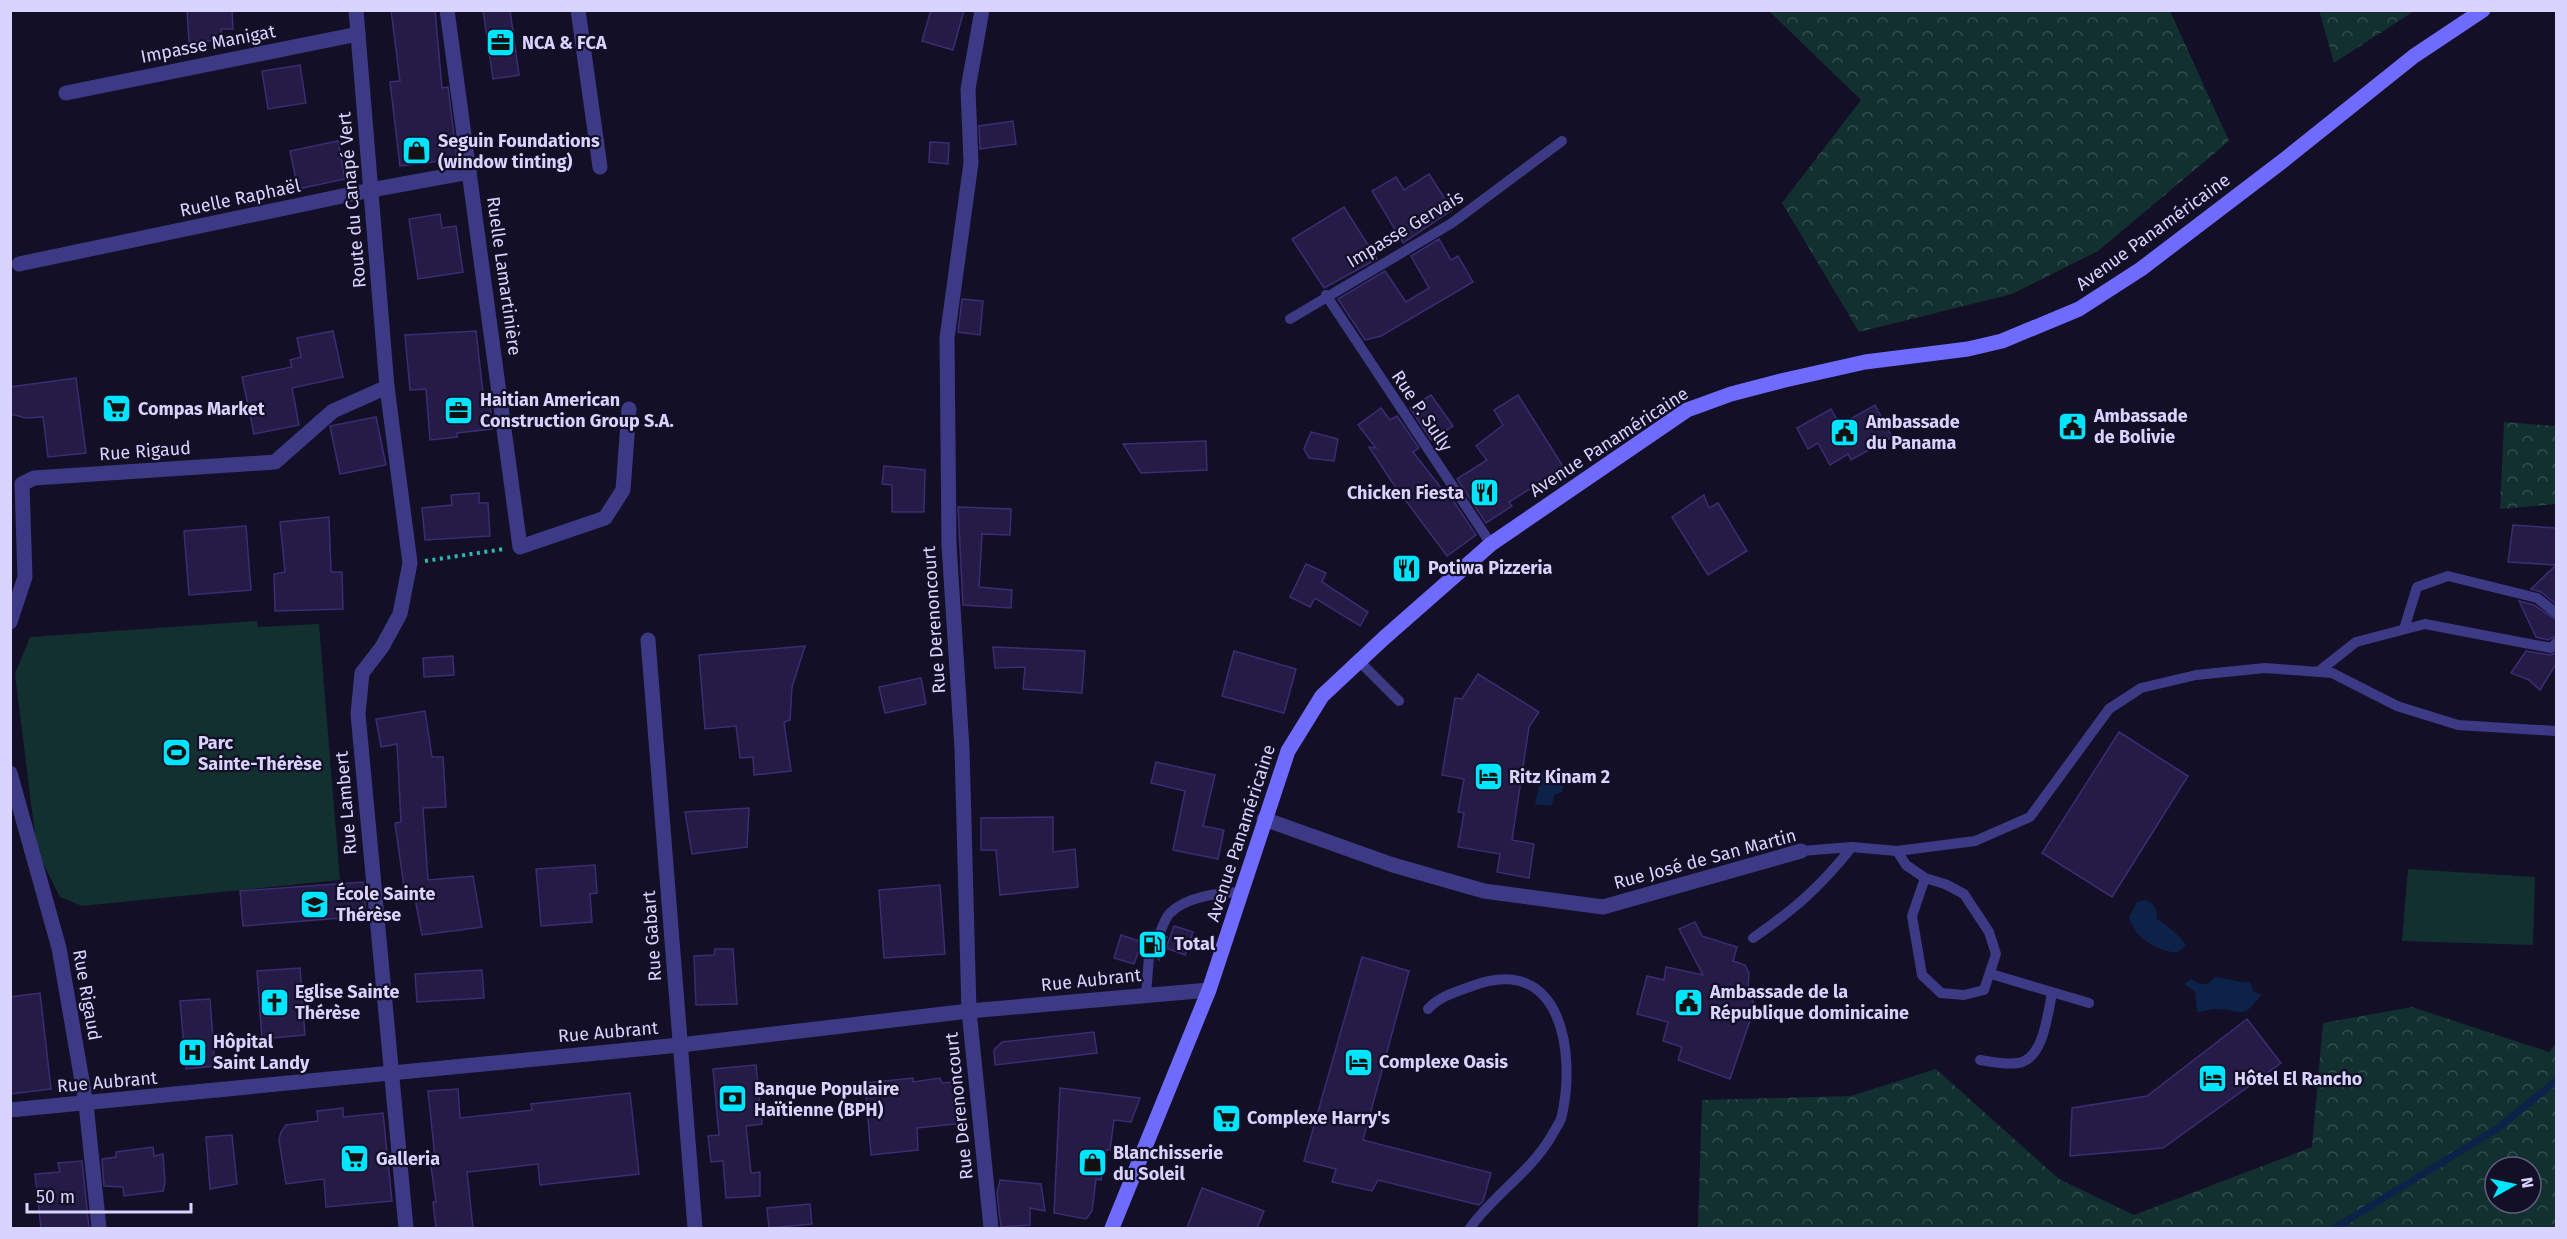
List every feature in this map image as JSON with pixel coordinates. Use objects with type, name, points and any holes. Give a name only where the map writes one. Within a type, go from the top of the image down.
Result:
[{"type":"main road","name":"Avenue Panaméricaine","points":[[1112,1228],[1209,990],[1288,751],[1322,696],[1359,661],[1491,544],[1687,411],[1702,404],[1785,380],[1865,362],[1968,349],[2002,341],[2079,309],[2141,269],[2284,160],[2414,56],[2483,10]]},
{"type":"street","name":"Route du Canapé Vert","points":[[356,10],[387,387]]},
{"type":"street","name":"Ruelle Lamartinière","points":[[447,10],[520,547]]},
{"type":"street","points":[[578,10],[600,167]]},
{"type":"street","name":"Rue Derenoncourt","points":[[982,10],[968,88],[971,163],[947,338],[949,544],[962,748],[969,1011],[991,1228]]},
{"type":"street","name":"Impasse Manigat","points":[[66,93],[358,34]]},
{"type":"street","name":"Ruelle Raphaël","points":[[19,264],[371,190],[470,172]]},
{"type":"street","name":"Rue Lambert","points":[[387,387],[410,563],[400,614],[382,647],[362,673],[358,714],[406,1228]]},
{"type":"street","name":"Rue Rigaud","points":[[10,622],[25,577],[22,484],[34,478],[275,462],[333,411],[387,387]]},
{"type":"street","points":[[520,547],[605,518],[623,490],[629,409]]},
{"type":"street","name":"Rue Gabart","points":[[648,640],[695,1228]]},
{"type":"street","name":"Rue Rigaud","points":[[10,773],[59,948],[86,1104],[99,1228]]},
{"type":"street","name":"Rue José de San Martin","points":[[1264,819],[1393,865],[1484,891],[1603,907],[1801,851]]},
{"type":"street","name":"Rue Aubrant","points":[[10,1110],[680,1045],[969,1011],[1209,990]]},
{"type":"lane","name":"Impasse Gervais","points":[[1290,319],[1326,295],[1452,223],[1562,141]]},
{"type":"lane","name":"Rue P. Sully","points":[[1326,295],[1491,544]]},
{"type":"lane","points":[[2404,629],[2417,587],[2448,576],[2537,598],[2556,613]]},
{"type":"lane","points":[[2318,672],[2356,642],[2424,624],[2551,648],[2556,643]]},
{"type":"lane","points":[[1359,661],[1399,701]]},
{"type":"lane","name":"Rue José de San Martin","points":[[1801,851],[1852,847],[1898,851],[1975,841],[2030,817],[2109,709],[2141,688],[2196,675],[2265,668],[2332,673],[2397,706],[2458,725],[2556,731]]},
{"type":"lane","points":[[1753,938],[1789,914],[1821,886],[1852,847]]},
{"type":"lane","points":[[1898,851],[1906,865],[1925,878],[1945,884],[1964,894],[1989,932],[1996,954],[1984,990],[1964,995],[1941,993],[1922,975],[1912,916],[1925,878]]},
{"type":"lane","points":[[1159,935],[1170,913],[1186,903],[1207,895],[1240,892]]},
{"type":"lane","points":[[1146,994],[1149,957]]},
{"type":"lane","points":[[1991,974],[2052,994],[2089,1003]]},
{"type":"lane","points":[[1428,1009],[1446,995],[1493,978],[1526,983],[1544,995],[1558,1014],[1567,1053],[1562,1117],[1541,1154],[1470,1228]]},
{"type":"lane","points":[[1980,1060],[2019,1063],[2032,1057],[2041,1038],[2052,994]]},
{"type":"path","points":[[410,563],[520,547]]},
{"type":"green space","points":[[2319,10],[2414,10],[2414,11],[2334,63]]},
{"type":"green space","points":[[1769,11],[2170,11],[2229,141],[2098,251],[2012,294],[1859,332],[1782,203],[1861,100]]},
{"type":"green space","points":[[2504,422],[2556,426],[2556,504],[2500,509]]},
{"type":"green space","name":"Parc Sainte-Thérèse","points":[[257,621],[258,627],[319,624],[340,880],[82,906],[60,897],[37,851],[15,674],[30,637]]},
{"type":"green space","points":[[2408,869],[2535,877],[2533,945],[2402,941]]},
{"type":"green space","points":[[2412,1007],[2549,1052],[2556,1043],[2556,1228],[1698,1228],[1702,1100],[1851,1096],[1936,1069],[2059,1179],[2134,1215],[2312,1147],[2323,1023]]},
{"type":"water","points":[[1543,769],[1548,770],[1563,786],[1562,792],[1554,795],[1552,806],[1535,804]]},
{"type":"water","points":[[2145,900],[2155,907],[2157,919],[2173,930],[2186,945],[2177,953],[2147,942],[2132,925],[2129,917],[2137,902]]},
{"type":"water","points":[[2215,977],[2250,982],[2253,991],[2261,995],[2245,1011],[2216,1009],[2197,1012],[2195,992],[2185,984],[2191,979],[2200,984],[2208,984]]},
{"type":"building","points":[[187,10],[232,10],[233,29],[221,29],[222,40],[189,42]]},
{"type":"building","points":[[391,10],[435,10],[442,88],[448,87],[457,159],[400,166],[390,82],[400,81]]},
{"type":"building","name":"NCA & FCA","points":[[483,10],[510,10],[519,75],[493,79]]},
{"type":"building","points":[[931,10],[964,10],[953,50],[922,41]]},
{"type":"building","points":[[300,65],[306,103],[268,109],[262,71]]},
{"type":"building","points":[[1013,121],[1016,144],[980,149],[979,126]]},
{"type":"building","points":[[338,141],[345,179],[298,189],[290,151]]},
{"type":"building","points":[[930,142],[949,143],[948,164],[929,162]]},
{"type":"building","points":[[1429,174],[1452,210],[1403,243],[1372,191],[1396,177],[1404,190]]},
{"type":"building","points":[[1344,207],[1377,259],[1324,288],[1292,239]]},
{"type":"building","points":[[440,214],[442,228],[456,226],[463,272],[418,279],[409,219]]},
{"type":"building","points":[[1439,239],[1451,260],[1458,256],[1473,282],[1381,336],[1365,340],[1338,299],[1385,271],[1406,302],[1429,288],[1411,256]]},
{"type":"building","points":[[962,299],[983,301],[980,335],[958,332]]},
{"type":"building","points":[[333,331],[343,377],[292,388],[299,425],[254,434],[242,377],[292,367],[290,360],[301,357],[297,338]]},
{"type":"building","points":[[476,331],[484,401],[490,401],[492,429],[457,433],[457,437],[430,440],[426,389],[410,390],[405,335]]},
{"type":"building","points":[[76,378],[86,453],[48,457],[43,417],[26,418],[10,414],[10,387]]},
{"type":"building","points":[[1431,395],[1453,426],[1431,440],[1410,408]]},
{"type":"building","points":[[1518,395],[1564,468],[1509,502],[1512,506],[1486,523],[1457,479],[1487,460],[1476,446],[1503,425],[1494,410]]},
{"type":"building","name":"Ambassade du Panama","points":[[1875,405],[1892,437],[1851,460],[1848,454],[1830,465],[1818,443],[1808,449],[1797,428],[1831,409],[1840,425]]},
{"type":"building","points":[[1381,408],[1390,420],[1397,416],[1419,448],[1413,452],[1442,489],[1445,488],[1476,535],[1447,556],[1392,482],[1369,447],[1376,448],[1358,425]]},
{"type":"building","points":[[376,417],[386,465],[340,474],[330,426]]},
{"type":"building","points":[[1311,432],[1338,439],[1334,461],[1309,458],[1304,449]]},
{"type":"building","points":[[1206,441],[1207,470],[1141,473],[1123,444]]},
{"type":"building","points":[[884,466],[925,470],[924,512],[892,512],[892,485],[882,484]]},
{"type":"building","points":[[479,493],[479,503],[488,503],[490,536],[425,540],[422,508],[452,505],[451,495]]},
{"type":"building","points":[[1704,495],[1709,508],[1718,503],[1747,551],[1708,575],[1672,517]]},
{"type":"building","points":[[958,507],[1011,509],[1010,535],[982,534],[979,587],[1012,590],[1011,608],[963,605]]},
{"type":"building","points":[[329,517],[331,572],[342,572],[343,609],[275,611],[274,574],[285,572],[280,522]]},
{"type":"building","points":[[2513,525],[2556,528],[2556,565],[2508,562]]},
{"type":"building","points":[[246,526],[251,590],[189,595],[184,531]]},
{"type":"building","points":[[1306,564],[1326,573],[1322,582],[1368,612],[1360,626],[1315,598],[1310,607],[1290,597]]},
{"type":"building","points":[[2556,565],[2556,604],[2541,592],[2531,589]]},
{"type":"building","points":[[2519,601],[2534,605],[2556,620],[2556,636],[2548,640],[2536,637]]},
{"type":"building","points":[[805,646],[792,687],[790,720],[784,722],[791,771],[754,775],[753,757],[740,758],[736,726],[705,729],[699,655]]},
{"type":"building","points":[[993,647],[1085,651],[1082,693],[1023,689],[1025,667],[995,668]]},
{"type":"building","points":[[1234,651],[1296,669],[1284,713],[1222,696]]},
{"type":"building","points":[[2526,651],[2550,655],[2556,653],[2556,664],[2540,690],[2529,680],[2511,673]]},
{"type":"building","points":[[453,656],[454,675],[424,677],[423,658]]},
{"type":"building","name":"Ritz Kinam 2","points":[[1478,674],[1539,712],[1529,727],[1512,840],[1534,844],[1529,878],[1497,872],[1500,854],[1458,847],[1464,813],[1458,812],[1464,779],[1442,775],[1455,698],[1462,699]]},
{"type":"building","points":[[921,678],[926,704],[885,713],[879,687]]},
{"type":"building","points":[[425,711],[432,757],[443,757],[446,807],[423,808],[428,880],[473,876],[482,927],[422,935],[414,893],[405,894],[395,823],[401,822],[397,744],[381,747],[376,719]]},
{"type":"building","points":[[2119,732],[2188,776],[2112,897],[2042,853]]},
{"type":"building","points":[[1156,762],[1215,775],[1203,826],[1224,830],[1218,859],[1173,850],[1185,791],[1151,783]]},
{"type":"building","points":[[749,808],[747,847],[692,854],[685,812]]},
{"type":"building","points":[[1053,817],[1053,852],[1075,849],[1078,887],[1000,895],[996,850],[981,850],[981,818]]},
{"type":"building","points":[[595,865],[597,893],[590,894],[592,922],[541,926],[536,869]]},
{"type":"building","points":[[363,882],[366,916],[243,926],[240,891]]},
{"type":"building","points":[[940,885],[945,954],[884,958],[879,890]]},
{"type":"building","points":[[1695,922],[1702,936],[1737,947],[1733,961],[1745,965],[1749,973],[1748,990],[1755,1006],[1730,1079],[1678,1060],[1682,1047],[1663,1041],[1668,1022],[1637,1014],[1647,976],[1664,980],[1666,967],[1703,975],[1679,929]]},
{"type":"building","points":[[1174,926],[1193,932],[1185,955],[1166,948]]},
{"type":"building","points":[[1147,931],[1152,932],[1153,939],[1157,942],[1167,937],[1159,960],[1150,950],[1139,954]]},
{"type":"building","points":[[1121,935],[1142,942],[1134,964],[1114,958]]},
{"type":"building","points":[[715,949],[733,949],[737,1004],[696,1005],[694,956],[714,955]]},
{"type":"building","name":"Complexe Oasis","points":[[1362,957],[1409,971],[1363,1140],[1491,1173],[1483,1201],[1479,1205],[1378,1180],[1372,1191],[1332,1182],[1336,1169],[1304,1161]]},
{"type":"building","points":[[300,968],[305,1035],[262,1039],[257,971]]},
{"type":"building","points":[[482,970],[484,998],[417,1002],[415,974]]},
{"type":"building","points":[[40,993],[51,1089],[10,1094],[10,997]]},
{"type":"building","points":[[210,999],[215,1066],[186,1069],[180,1001]]},
{"type":"building","name":"Hôtel El Rancho","points":[[2247,1019],[2281,1063],[2163,1148],[2070,1156],[2072,1108],[2147,1096]]},
{"type":"building","points":[[1094,1032],[1097,1053],[995,1065],[994,1050],[1002,1042]]},
{"type":"building","points":[[756,1065],[762,1124],[746,1126],[751,1173],[760,1172],[760,1196],[726,1198],[723,1161],[711,1162],[708,1136],[719,1135],[713,1069]]},
{"type":"building","points":[[913,1078],[913,1082],[940,1078],[942,1083],[954,1082],[955,1095],[960,1094],[960,1119],[955,1124],[917,1128],[918,1150],[871,1155],[865,1083]]},
{"type":"building","points":[[1060,1088],[1140,1098],[1131,1122],[1114,1120],[1110,1150],[1106,1150],[1101,1180],[1096,1179],[1092,1211],[1086,1219],[1054,1213]]},
{"type":"building","points":[[458,1089],[460,1118],[532,1110],[531,1104],[630,1093],[639,1174],[540,1185],[538,1164],[467,1172],[473,1228],[436,1228],[433,1202],[436,1202],[430,1159],[435,1158],[428,1091]]},
{"type":"building","name":"Galleria","points":[[343,1108],[343,1117],[383,1113],[392,1201],[326,1207],[324,1179],[286,1184],[279,1140],[286,1125],[318,1121],[317,1111]]},
{"type":"building","points":[[232,1135],[237,1184],[210,1189],[206,1137]]},
{"type":"building","points":[[153,1147],[154,1156],[163,1154],[165,1183],[163,1191],[124,1196],[123,1187],[104,1186],[102,1159],[116,1157],[116,1152]]},
{"type":"building","points":[[82,1161],[89,1228],[41,1228],[35,1174],[60,1172],[58,1163]]},
{"type":"building","points":[[1000,1180],[1041,1184],[1045,1211],[1030,1208],[1030,1225],[1001,1227],[997,1193]]},
{"type":"building","points":[[1202,1188],[1264,1211],[1257,1228],[1187,1228]]},
{"type":"building","points":[[810,1204],[812,1224],[769,1228],[767,1208]]},
{"type":"waterway","points":[[2335,1228],[2498,1128],[2556,1081]]},
{"type":"place","name":"NCA & FCA","points":[[501,43]]},
{"type":"place","name":"Seguin Foundations (window tinting)","points":[[417,151]]},
{"type":"place","name":"Compas Market","points":[[117,409]]},
{"type":"place","name":"Haitian American Construction Group S.A.","points":[[459,410]]},
{"type":"place","name":"Ambassade de Bolivie","points":[[2073,426]]},
{"type":"place","name":"Ambassade du Panama","points":[[1845,432]]},
{"type":"place","name":"Chicken Fiesta","points":[[1485,493]]},
{"type":"place","name":"Potiwa Pizzeria","points":[[1407,568]]},
{"type":"place","name":"Parc Sainte-Thérèse","points":[[177,753]]},
{"type":"place","name":"Ritz Kinam 2","points":[[1488,777]]},
{"type":"place","name":"École Sainte Thérèse","points":[[315,904]]},
{"type":"place","name":"Total","points":[[1153,944]]},
{"type":"place","name":"Eglise Sainte Thérèse","points":[[274,1002]]},
{"type":"place","name":"Ambassade de la République dominicaine","points":[[1689,1002]]},
{"type":"place","name":"Hôpital Saint Landy","points":[[192,1052]]},
{"type":"place","name":"Complexe Oasis","points":[[1358,1062]]},
{"type":"place","name":"Hôtel El Rancho","points":[[2213,1079]]},
{"type":"place","name":"Banque Populaire Haïtienne (BPH)","points":[[733,1099]]},
{"type":"place","name":"Complexe Harry's","points":[[1226,1118]]},
{"type":"place","name":"Galleria","points":[[355,1159]]},
{"type":"place","name":"Blanchisserie du Soleil","points":[[1092,1163]]}]
